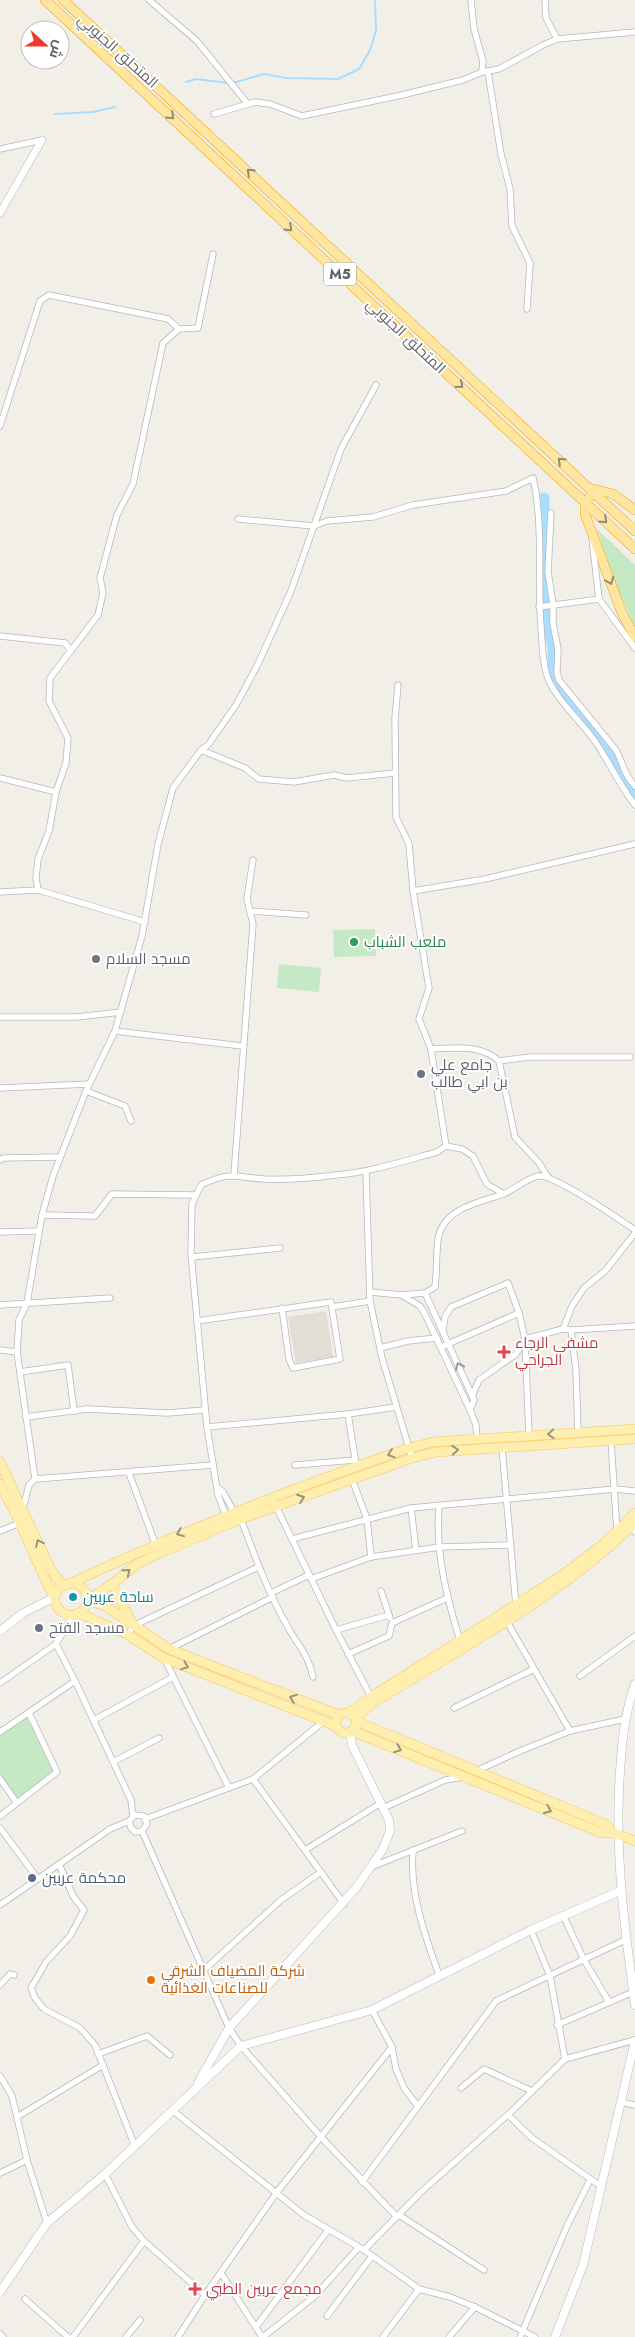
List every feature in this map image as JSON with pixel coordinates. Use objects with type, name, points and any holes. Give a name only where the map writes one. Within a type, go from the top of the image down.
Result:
[{"type":"highway","name":"المتحلق الجنوبي","points":[[45,0],[635,549]]},
{"type":"highway","name":"المتحلق الجنوبي","points":[[63,0],[635,531]]},
{"type":"highway","points":[[635,510],[614,494],[592,490],[585,502],[584,514],[622,613],[635,637]]},
{"type":"main road","points":[[86,1600],[112,1584],[136,1564],[229,1525],[238,1517],[272,1498],[356,1463],[433,1442],[635,1428]]},
{"type":"main road","points":[[0,1630],[23,1613],[55,1597],[66,1585],[156,1543],[225,1515],[238,1517],[276,1507],[412,1458],[435,1452],[635,1439]]},
{"type":"main road","points":[[0,1462],[51,1570],[66,1585],[80,1587],[85,1592],[86,1605],[76,1614]]},
{"type":"main road","points":[[0,1484],[20,1523],[44,1579],[55,1597],[57,1608],[61,1612],[76,1614],[128,1635],[164,1658],[324,1720],[336,1726],[340,1731],[352,1723],[373,1703],[585,1567],[634,1524]]},
{"type":"main road","points":[[194,2089],[229,2028],[344,1904],[383,1849],[390,1831],[390,1820],[352,1745],[352,1723],[371,1697],[460,1641],[508,1617],[516,1606],[564,1574],[617,1532],[634,1524]]},
{"type":"main road","points":[[112,1584],[133,1626]]},
{"type":"main road","points":[[86,1600],[105,1606],[169,1649],[339,1716],[467,1776],[602,1833],[616,1834],[635,1841]]},
{"type":"main road","points":[[635,1684],[625,1719],[621,1742],[616,1834],[620,1891],[635,2005]]},
{"type":"main road","points":[[336,1726],[339,1716]]},
{"type":"main road","points":[[352,1723],[477,1771],[605,1824],[616,1834]]},
{"type":"main road","points":[[0,2292],[47,2223],[104,2174],[241,2046],[372,2010],[531,1930],[620,1891]]},
{"type":"main road","points":[[556,2337],[583,2265],[635,2040]]},
{"type":"street","points":[[149,0],[197,40],[247,103]]},
{"type":"street","points":[[471,0],[474,29],[483,61],[510,189],[512,226],[530,264],[527,309]]},
{"type":"street","points":[[545,0],[546,18],[557,39]]},
{"type":"street","points":[[214,114],[247,103],[262,102],[302,116],[463,80],[499,69],[557,39],[635,32]]},
{"type":"street","points":[[0,149],[42,140]]},
{"type":"street","points":[[0,213],[42,140]]},
{"type":"street","points":[[38,890],[36,878],[38,859],[49,831],[56,792],[66,763],[68,738],[49,701],[50,678],[98,615],[103,593],[100,578],[116,516],[133,484],[164,343],[179,329],[198,328],[213,254]]},
{"type":"street","points":[[0,426],[40,301],[49,295],[168,319],[179,329]]},
{"type":"street","points":[[35,1479],[17,1352],[19,1320],[27,1303],[42,1215],[60,1157],[89,1084],[115,1032],[121,1012],[145,922],[158,844],[173,788],[201,750],[208,745],[236,705],[257,666],[291,591],[341,449],[376,385]]},
{"type":"street","points":[[238,519],[314,526],[327,520],[373,517],[412,505],[506,492],[533,478],[538,499],[539,607],[542,652],[546,673],[550,685],[595,742],[625,793],[635,805]]},
{"type":"street","points":[[551,514],[548,572],[553,604],[553,623],[558,649],[557,672],[559,680],[616,750],[625,773],[635,786]]},
{"type":"street","points":[[593,534],[592,553],[599,599],[635,648]]},
{"type":"street","points":[[539,607],[599,599]]},
{"type":"street","points":[[0,636],[64,643],[70,651]]},
{"type":"street","points":[[398,684],[395,718],[396,817],[409,844],[413,891],[428,988],[419,1019],[431,1048],[446,1146]]},
{"type":"street","points":[[201,750],[245,768],[259,779],[294,782],[334,775],[347,778],[395,773]]},
{"type":"street","points":[[0,778],[56,792]]},
{"type":"street","points":[[413,891],[485,879],[635,844]]},
{"type":"street","points":[[234,1175],[242,1046],[253,924],[247,898],[253,860]]},
{"type":"street","points":[[0,892],[38,890],[145,922]]},
{"type":"street","points":[[250,911],[306,915]]},
{"type":"street","points":[[0,1017],[76,1017],[121,1012]]},
{"type":"street","points":[[115,1032],[242,1046]]},
{"type":"street","points":[[431,1048],[477,1049],[490,1052],[500,1061],[515,1137],[548,1177]]},
{"type":"street","points":[[500,1061],[530,1057],[630,1057]]},
{"type":"street","points":[[0,1088],[89,1084]]},
{"type":"street","points":[[86,1091],[125,1106],[131,1121]]},
{"type":"street","points":[[229,1525],[218,1495],[212,1465],[197,1320],[192,1257],[192,1204],[200,1185],[215,1178],[234,1175],[264,1178],[335,1176],[366,1172],[437,1152],[446,1146],[462,1149],[473,1156],[487,1184],[504,1194]]},
{"type":"street","points":[[0,1160],[3,1158],[60,1157]]},
{"type":"street","points":[[366,1172],[370,1301],[380,1348],[412,1458]]},
{"type":"street","points":[[370,1292],[402,1295],[425,1293],[435,1287],[438,1241],[442,1226],[450,1215],[504,1194],[537,1176],[548,1177],[571,1188],[635,1231],[606,1270],[584,1288],[572,1306],[563,1329]]},
{"type":"street","points":[[42,1215],[95,1216],[112,1194],[196,1195]]},
{"type":"street","points":[[0,1232],[39,1231]]},
{"type":"street","points":[[192,1257],[280,1248]]},
{"type":"street","points":[[443,1331],[445,1317],[451,1307],[508,1283],[519,1313],[525,1339],[528,1436]]},
{"type":"street","points":[[425,1293],[474,1400],[470,1410]]},
{"type":"street","points":[[402,1295],[420,1306],[437,1338],[476,1425],[477,1439]]},
{"type":"street","points":[[0,1306],[110,1298]]},
{"type":"street","points":[[332,1307],[370,1301]]},
{"type":"street","points":[[197,1320],[282,1308],[331,1302],[340,1360],[294,1368],[289,1359],[282,1308]]},
{"type":"street","points":[[441,1347],[519,1313]]},
{"type":"street","points":[[472,1396],[479,1380],[516,1354],[525,1339],[563,1329],[635,1326]]},
{"type":"street","points":[[571,1330],[576,1370],[578,1433]]},
{"type":"street","points":[[380,1348],[408,1341],[437,1338]]},
{"type":"street","points":[[0,1350],[17,1352]]},
{"type":"street","points":[[20,1372],[68,1365],[74,1411]]},
{"type":"street","points":[[207,1427],[348,1414],[396,1407]]},
{"type":"street","points":[[26,1418],[87,1409],[167,1413],[206,1410]]},
{"type":"street","points":[[295,1465],[356,1463],[348,1414]]},
{"type":"street","points":[[611,1441],[617,1532]]},
{"type":"street","points":[[502,1448],[516,1606]]},
{"type":"street","points":[[23,1508],[29,1485],[35,1479],[212,1465]]},
{"type":"street","points":[[129,1472],[156,1543]]},
{"type":"street","points":[[352,1479],[367,1519],[371,1557]]},
{"type":"street","points":[[218,1488],[224,1492],[238,1517],[258,1567],[289,1630],[300,1644],[310,1665],[313,1677]]},
{"type":"street","points":[[292,1539],[412,1508],[506,1497],[615,1489],[635,1491]]},
{"type":"street","points":[[272,1498],[371,1697]]},
{"type":"street","points":[[439,1506],[437,1525],[447,1598],[460,1641]]},
{"type":"street","points":[[412,1508],[416,1550]]},
{"type":"street","points":[[0,1530],[20,1523]]},
{"type":"street","points":[[169,1649],[310,1577],[371,1557],[440,1546],[510,1545]]},
{"type":"street","points":[[128,1635],[133,1626],[258,1567]]},
{"type":"street","points":[[348,1654],[390,1636],[392,1623],[381,1591]]},
{"type":"street","points":[[392,1623],[447,1598]]},
{"type":"street","points":[[0,1683],[56,1644],[76,1614]]},
{"type":"street","points":[[336,1630],[389,1614]]},
{"type":"street","points":[[508,1617],[534,1669],[570,1731]]},
{"type":"street","points":[[580,1676],[635,1636]]},
{"type":"street","points":[[56,1644],[131,1800],[133,1830],[142,1831]]},
{"type":"street","points":[[164,1658],[229,1788]]},
{"type":"street","points":[[454,1708],[534,1669]]},
{"type":"street","points":[[94,1720],[173,1677]]},
{"type":"street","points":[[0,1732],[75,1681]]},
{"type":"street","points":[[0,1816],[57,1772],[29,1713]]},
{"type":"street","points":[[305,1850],[382,1805],[445,1780],[467,1776],[520,1751],[570,1731],[625,1719]]},
{"type":"street","points":[[146,1819],[253,1779],[324,1720]]},
{"type":"street","points":[[113,1762],[159,1738]]},
{"type":"street","points":[[0,1779],[17,1803]]},
{"type":"street","points":[[253,1779],[344,1904]]},
{"type":"street","points":[[0,1905],[110,1829],[138,1814],[146,1819]]},
{"type":"street","points":[[142,1831],[147,1824],[146,1819]]},
{"type":"street","points":[[0,1828],[38,1879]]},
{"type":"street","points":[[142,1831],[229,2028],[241,2046],[362,2182],[398,2216],[484,2270]]},
{"type":"street","points":[[371,1867],[462,1831]]},
{"type":"street","points":[[413,1850],[412,1866],[424,1931],[440,1975]]},
{"type":"street","points":[[60,1864],[73,1896],[84,1910],[70,1936],[46,1962],[31,1988],[35,1998],[44,2009],[80,2028],[95,2045],[134,2144]]},
{"type":"street","points":[[204,1970],[281,1900],[321,1872]]},
{"type":"street","points":[[563,1915],[584,1960],[609,2002]]},
{"type":"street","points":[[531,1930],[550,1976],[557,2025],[565,2059]]},
{"type":"street","points":[[362,2182],[417,2105],[496,2001],[626,1940]]},
{"type":"street","points":[[0,1985],[10,1974],[14,1975]]},
{"type":"street","points":[[557,2025],[633,1992]]},
{"type":"street","points":[[372,2010],[392,2048],[396,2069],[404,2088],[417,2105]]},
{"type":"street","points":[[98,2054],[147,2036],[170,2055]]},
{"type":"street","points":[[221,2273],[263,2337],[315,2296],[421,2192],[508,2115],[565,2059],[635,2040]]},
{"type":"street","points":[[178,2337],[277,2192],[392,2048]]},
{"type":"street","points":[[17,2117],[103,2065]]},
{"type":"street","points":[[461,2088],[484,2069],[532,2091]]},
{"type":"street","points":[[0,2076],[12,2096],[27,2160],[47,2223]]},
{"type":"street","points":[[621,2102],[635,2105]]},
{"type":"street","points":[[172,2110],[304,2215],[362,2249],[419,2289],[450,2297],[524,2330],[535,2337]]},
{"type":"street","points":[[508,2115],[532,2138],[602,2187]]},
{"type":"street","points":[[0,2173],[27,2160]]},
{"type":"street","points":[[104,2174],[132,2227],[144,2241],[205,2295]]},
{"type":"street","points":[[520,2337],[567,2226],[590,2180]]},
{"type":"street","points":[[256,2327],[328,2230]]},
{"type":"street","points":[[73,2337],[144,2241]]},
{"type":"street","points":[[328,2316],[372,2256]]},
{"type":"street","points":[[0,2278],[7,2284]]},
{"type":"street","points":[[383,2337],[419,2289]]},
{"type":"street","points":[[25,2299],[68,2337]]},
{"type":"street","points":[[449,2337],[474,2307]]},
{"type":"street","points":[[126,2337],[140,2320]]},
{"type":"street","points":[[0,2334],[3,2337]]},
{"type":"shaded area","points":[[326,1311],[333,1357],[296,1363],[288,1317]]},
{"type":"green space","points":[[597,529],[635,565],[635,628],[615,582]]},
{"type":"green space","points":[[375,929],[376,956],[334,957],[333,930]]},
{"type":"green space","points":[[279,964],[321,968],[319,992],[277,988]]},
{"type":"green space","points":[[27,1717],[54,1771],[18,1799],[0,1775],[0,1736]]},
{"type":"waterway","points":[[233,83],[264,74],[286,78],[338,79],[359,69],[370,50],[376,31],[375,0]]},
{"type":"waterway","points":[[186,82],[196,79],[228,83]]},
{"type":"waterway","points":[[55,114],[93,112],[115,107]]},
{"type":"waterway","points":[[544,498],[542,569],[548,626],[553,647],[553,680],[564,696],[587,720],[613,756],[618,773],[624,783],[635,794]]},
{"type":"place","name":"ملعب الشباب","points":[[354,942]]},
{"type":"place","name":"مسجد السلام","points":[[96,959]]},
{"type":"place","name":"جامع علي بن ابي طالب","points":[[421,1074]]},
{"type":"place","name":"مشفى الرجاء الجراحي","points":[[504,1352]]},
{"type":"place","name":"ساحة عربين","points":[[73,1597]]},
{"type":"place","name":"مسجد الفتح","points":[[39,1628]]},
{"type":"place","name":"محكمة عربين","points":[[32,1878]]},
{"type":"place","name":"شركة المضياف الشرقي للصناعات الغذائية","points":[[151,1980]]},
{"type":"place","name":"مجمع عربين الطبي","points":[[195,2289]]}]
